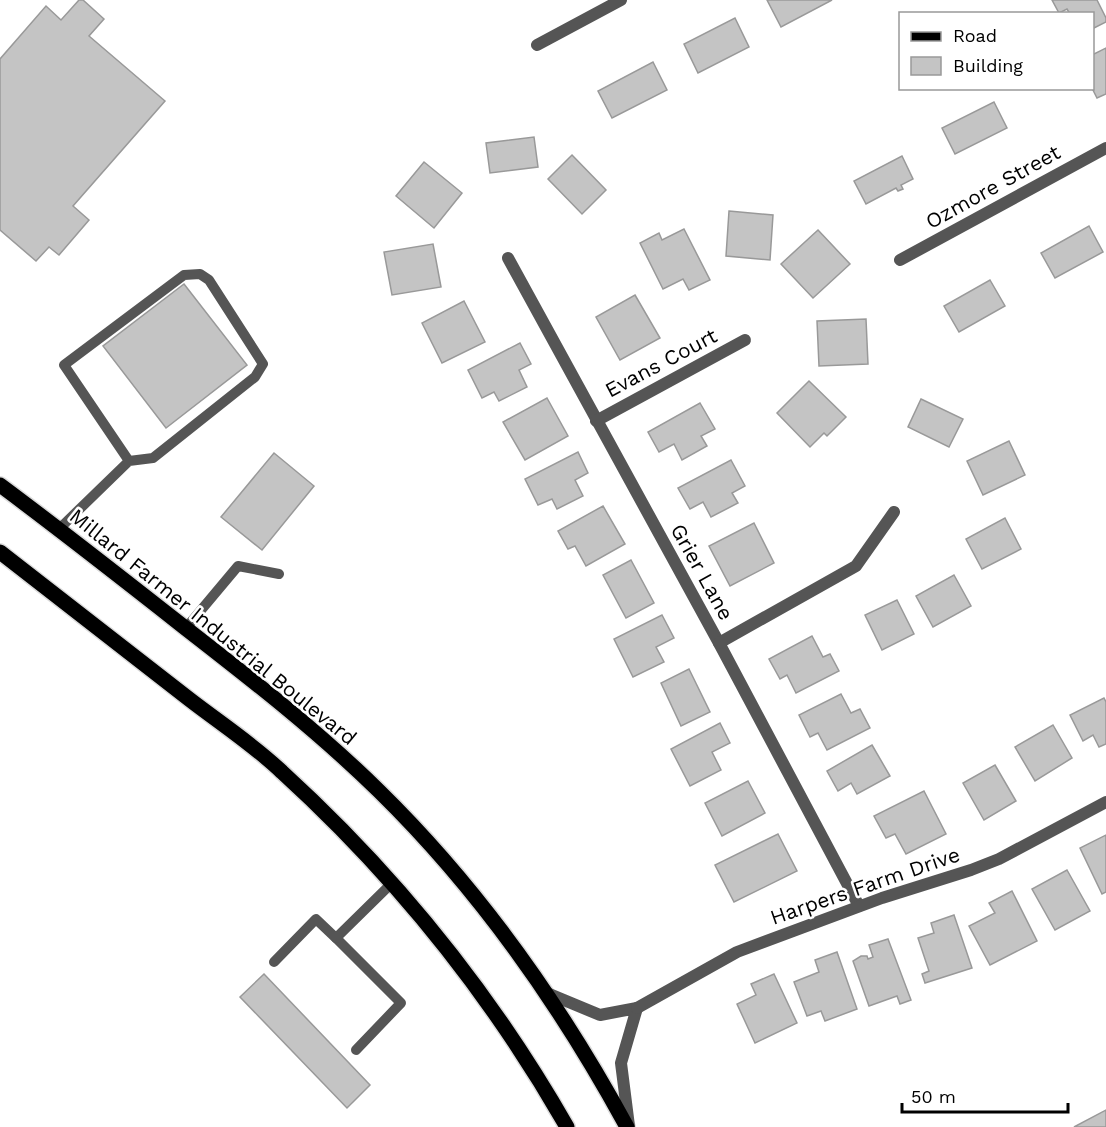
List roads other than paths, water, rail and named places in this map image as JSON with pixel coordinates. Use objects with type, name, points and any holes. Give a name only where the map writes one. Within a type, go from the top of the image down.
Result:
[{"type":"main road","name":"Millard Farmer Industrial Boulevard","points":[[0,485],[283,704],[380,792],[468,889],[547,993],[628,1127]]},
{"type":"main road","points":[[0,552],[280,770],[351,838],[393,882],[493,1010],[567,1127]]},
{"type":"street","points":[[537,45],[621,0]]},
{"type":"street","name":"Ozmore Street","points":[[900,260],[1106,148]]},
{"type":"street","name":"Grier Lane","points":[[508,258],[719,642],[859,906]]},
{"type":"street","name":"Evans Court","points":[[596,421],[745,340]]},
{"type":"street","points":[[719,642],[856,566],[894,512]]},
{"type":"street","name":"Harpers Farm Drive","points":[[547,993],[600,1015],[637,1008],[737,952],[859,906],[999,859],[1106,802]]},
{"type":"street","points":[[628,1127],[621,1063],[637,1008]]},
{"type":"lane","points":[[59,530],[129,460],[153,458],[255,377],[263,364],[209,280],[200,274],[184,275],[64,365],[129,460]]},
{"type":"lane","points":[[186,628],[238,566],[279,574]]},
{"type":"lane","points":[[336,938],[393,882]]},
{"type":"lane","points":[[274,962],[316,919],[401,1003],[356,1050]]}]
